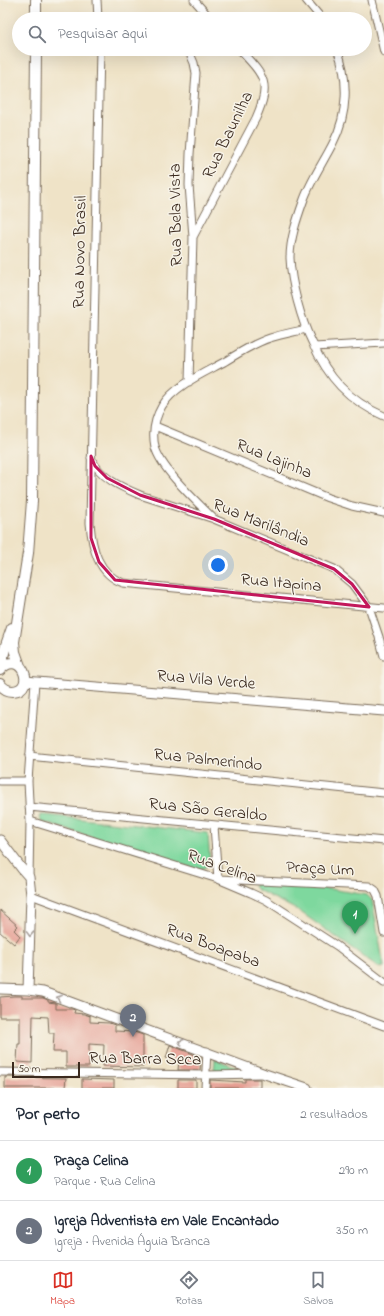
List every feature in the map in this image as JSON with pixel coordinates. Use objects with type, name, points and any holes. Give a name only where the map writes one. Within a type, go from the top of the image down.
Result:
[{"type":"main road","points":[[36,0],[36,12]]},
{"type":"main road","points":[[20,666],[14,647],[28,553],[32,501],[36,56]]},
{"type":"main road","points":[[0,669],[19,606]]},
{"type":"main road","points":[[0,669],[3,666],[14,663],[24,670],[30,681],[14,691],[0,697]]},
{"type":"main road","points":[[0,684],[3,688],[14,691]]},
{"type":"street","points":[[97,0],[98,12]]},
{"type":"street","points":[[194,0],[205,12]]},
{"type":"street","points":[[306,0],[316,12]]},
{"type":"street","points":[[372,0],[384,52]]},
{"type":"street","name":"Rua Novo Brasil","points":[[90,456],[100,56]]},
{"type":"street","name":"Rua Bela Vista","points":[[189,382],[193,237],[189,185],[189,162],[196,73],[191,56]]},
{"type":"street","name":"Rua Baunilha","points":[[193,237],[263,102],[265,90],[262,78],[256,68],[245,56]]},
{"type":"street","points":[[339,56],[345,78],[346,97],[343,114],[334,142],[315,174],[303,202],[290,257],[297,297],[306,329],[331,377],[345,392],[360,404],[384,416]]},
{"type":"street","points":[[214,519],[168,470],[161,460],[156,448],[154,437],[158,416],[165,402],[189,382],[256,343],[306,329]]},
{"type":"street","points":[[314,346],[384,343]]},
{"type":"street","name":"Rua Lajinha","points":[[155,426],[328,498],[352,506],[384,513]]},
{"type":"street","name":"Rua Marilândia","points":[[90,456],[95,466],[101,472],[123,488],[214,519],[334,569],[352,584],[369,607],[384,656]]},
{"type":"street","name":"Rua Itapina","points":[[90,456],[91,538],[94,551],[99,562],[115,580],[123,583],[384,608]]},
{"type":"street","points":[[28,990],[32,894],[29,877],[30,821],[28,781],[30,756],[30,681]]},
{"type":"street","name":"Rua Vila Verde","points":[[30,681],[384,711]]},
{"type":"street","name":"Rua Palmerindo","points":[[30,756],[384,793]]},
{"type":"street","points":[[0,781],[28,781]]},
{"type":"street","name":"Rua São Geraldo","points":[[29,807],[214,826],[384,841]]},
{"type":"street","name":"Rua Celina","points":[[30,821],[218,879],[266,900],[337,946],[384,982]]},
{"type":"street","points":[[214,826],[218,879]]},
{"type":"street","points":[[0,840],[29,877]]},
{"type":"street","name":"Praça Um","points":[[218,879],[369,886],[375,890],[378,896],[384,933]]},
{"type":"street","name":"Rua Boapaba","points":[[32,894],[384,1026]]},
{"type":"street","points":[[0,989],[43,992],[307,1088]]},
{"type":"street","points":[[205,1088],[207,1052]]},
{"type":"street","name":"Rua Barra Seca","points":[[0,1072],[206,1075],[265,1074]]},
{"type":"highlighted area","points":[[91,456],[95,466],[107,478],[140,495],[214,519],[334,569],[352,584],[369,607],[115,580],[99,562],[91,538]]},
{"type":"green space","points":[[40,815],[208,833],[210,863],[206,867],[196,869],[42,822],[39,818]]},
{"type":"green space","points":[[255,884],[331,889],[367,895],[372,900],[384,967],[380,968],[299,911],[256,889],[254,886]]},
{"type":"green space","points":[[215,1059],[246,1071],[214,1070]]},
{"type":"building","points":[[0,910],[18,926],[14,930],[20,936],[14,944],[0,932]]},
{"type":"building","points":[[22,996],[22,998],[43,998],[48,1000],[48,1002],[56,1003],[56,1009],[72,1009],[75,1010],[74,1013],[90,1016],[90,1022],[109,1023],[115,1025],[115,1031],[134,1032],[143,1035],[143,1067],[103,1066],[104,1045],[89,1044],[89,1067],[66,1067],[66,1052],[53,1052],[54,1033],[49,1033],[48,1017],[33,1016],[32,1063],[17,1062],[18,1044],[20,1044],[20,1017],[0,1017],[0,997]]},
{"type":"building","points":[[170,1045],[201,1057],[200,1070],[178,1070],[179,1061],[166,1058]]},
{"type":"building","points":[[5,1077],[66,1078],[65,1088],[5,1088]]},
{"type":"building","points":[[82,1079],[114,1080],[114,1088],[82,1088]]},
{"type":"building","points":[[245,1079],[260,1079],[260,1088],[210,1088],[210,1080],[245,1082]]},
{"type":"building","points":[[178,1080],[196,1080],[196,1088],[178,1088]]},
{"type":"place","name":"Praça Celina","points":[[355,934]]},
{"type":"place","name":"Igreja Adventista em Vale Encantado","points":[[133,1037]]}]
